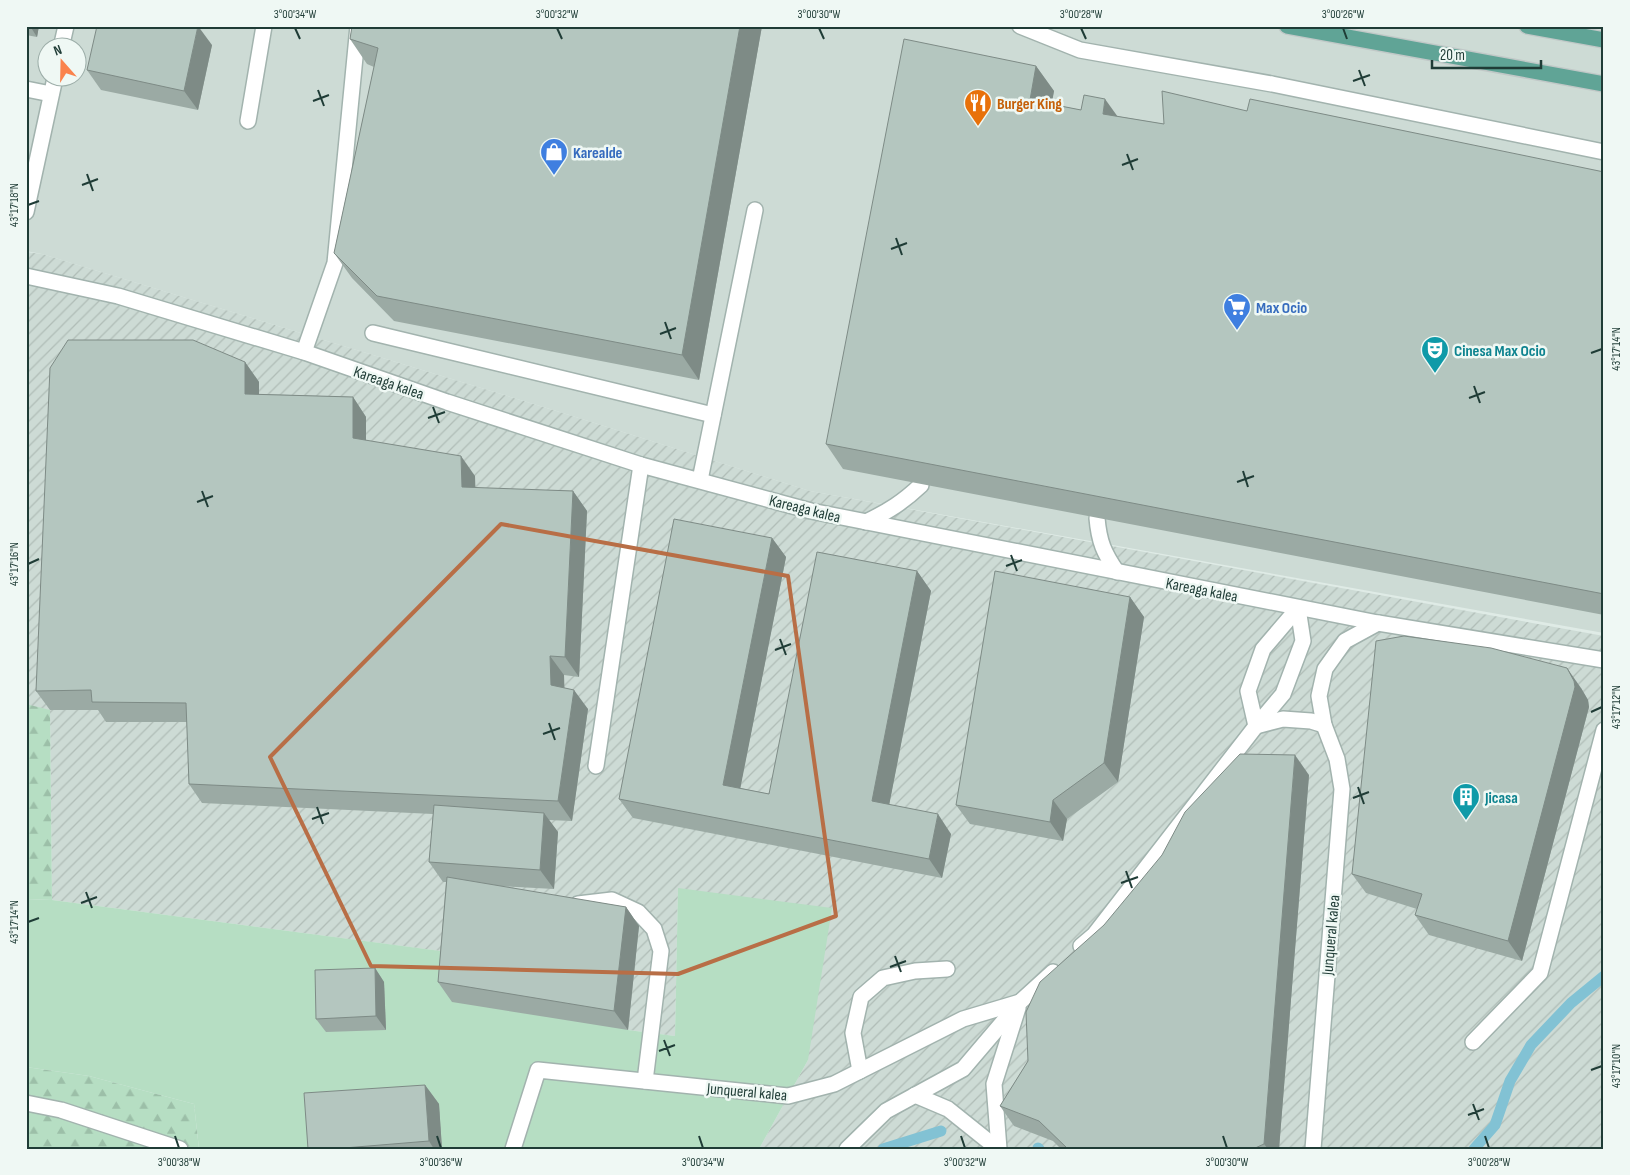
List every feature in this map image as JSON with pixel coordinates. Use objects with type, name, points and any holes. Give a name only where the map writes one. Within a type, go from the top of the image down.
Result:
[{"type":"main road","points":[[1287,26],[1604,84]]},
{"type":"main road","points":[[1527,26],[1604,40]]},
{"type":"street","points":[[248,121],[264,26]]},
{"type":"street","points":[[304,352],[335,263],[358,26]]},
{"type":"street","points":[[1020,26],[1080,50],[1272,84],[1604,152]]},
{"type":"street","points":[[26,212],[52,88]]},
{"type":"street","points":[[26,90],[51,94]]},
{"type":"street","points":[[700,480],[755,210]]},
{"type":"street","name":"Kareaga kalea","points":[[26,276],[118,296],[304,352],[447,402],[642,464],[811,511],[1298,608],[1604,660]]},
{"type":"street","points":[[373,333],[713,415]]},
{"type":"street","points":[[596,766],[642,464]]},
{"type":"street","points":[[866,522],[890,511],[907,499],[921,485]]},
{"type":"street","points":[[1097,518],[1099,537],[1104,554],[1117,572]]},
{"type":"street","points":[[1298,608],[1263,649],[1248,691],[1256,726],[1284,719],[1310,721],[1324,725]]},
{"type":"street","name":"Junqueral kalea","points":[[847,1149],[886,1111],[963,1069],[1020,1002],[1094,935],[1283,694],[1303,641],[1298,608]]},
{"type":"street","name":"Junqueral kalea","points":[[1314,1149],[1342,789],[1337,759],[1324,725],[1319,696],[1324,669],[1345,642],[1378,623]]},
{"type":"street","points":[[1473,1042],[1540,973],[1604,730]]},
{"type":"street","points":[[569,905],[612,900],[638,912],[654,929],[661,951],[645,1081]]},
{"type":"street","points":[[860,1071],[853,1033],[861,997],[883,978],[915,971],[947,969]]},
{"type":"street","points":[[998,1149],[994,1084],[1020,1002]]},
{"type":"street","name":"Junqueral kalea","points":[[513,1149],[538,1070],[788,1096],[834,1084],[963,1020],[1020,1002]]},
{"type":"street","points":[[915,1095],[948,1108],[998,1149]]},
{"type":"street","points":[[26,1103],[61,1110],[180,1149]]},
{"type":"highlighted area","points":[[501,524],[788,576],[836,916],[678,974],[371,966],[270,757]]},
{"type":"shaded area","points":[[26,26],[1604,26],[1604,633],[810,491],[563,413],[42,254],[26,251]]},
{"type":"shaded area","points":[[26,252],[42,254],[563,413],[810,491],[1604,636],[1604,1149],[759,1149],[808,1060],[678,888],[675,1036],[452,1002],[455,953],[52,900],[50,711],[26,704]]},
{"type":"green space","points":[[26,704],[50,710],[52,900],[26,899]]},
{"type":"green space","points":[[678,888],[832,908],[808,1060],[759,1149],[199,1149],[194,1104],[89,1076],[26,1067],[26,899],[52,900],[456,953],[628,1030],[675,1036]]},
{"type":"green space","points":[[26,1067],[89,1076],[194,1104],[199,1149],[26,1149]]},
{"type":"building","points":[[97,26],[198,26],[184,91],[88,70]]},
{"type":"building","name":"Karealde","points":[[352,26],[740,26],[682,355],[377,296],[334,253],[378,48],[350,39]]},
{"type":"building","name":"Max Ocio","points":[[904,39],[1036,66],[1030,100],[1081,110],[1084,95],[1105,99],[1103,114],[1164,124],[1162,91],[1247,111],[1250,99],[1604,172],[1604,594],[826,444]]},
{"type":"building","points":[[68,340],[193,340],[245,362],[245,394],[353,397],[353,438],[461,456],[462,487],[573,491],[565,657],[550,656],[551,685],[574,690],[558,801],[189,784],[186,703],[92,702],[91,690],[36,691],[50,368]]},
{"type":"building","points":[[674,519],[772,538],[723,785],[769,794],[817,552],[917,571],[872,801],[938,814],[929,859],[619,799]]},
{"type":"building","points":[[995,571],[1130,597],[1104,763],[1053,800],[1050,822],[956,805]]},
{"type":"building","name":"Jicasa","points":[[1404,636],[1491,648],[1567,668],[1574,681],[1575,687],[1508,941],[1415,915],[1422,894],[1352,874],[1376,641]]},
{"type":"building","points":[[1240,754],[1295,755],[1264,1144],[1253,1149],[1068,1149],[1039,1121],[1000,1106],[1028,1061],[1026,1012],[1040,982],[1104,925],[1162,855],[1185,812]]},
{"type":"building","points":[[434,805],[544,813],[540,870],[429,862]]},
{"type":"building","points":[[447,877],[626,907],[614,1011],[438,982]]},
{"type":"building","points":[[375,968],[376,1016],[316,1019],[315,970]]},
{"type":"building","points":[[425,1085],[429,1141],[332,1149],[308,1149],[304,1093]]},
{"type":"waterway","points":[[1474,1149],[1495,1125],[1510,1081],[1531,1045],[1571,1003],[1604,976]]},
{"type":"waterway","points":[[883,1149],[941,1131]]},
{"type":"place","name":"Burger King","points":[[978,127]]},
{"type":"place","name":"Karealde","points":[[554,176]]},
{"type":"place","name":"Max Ocio","points":[[1237,331]]},
{"type":"place","name":"Cinesa Max Ocio","points":[[1435,374]]},
{"type":"place","name":"Jicasa","points":[[1466,821]]}]
